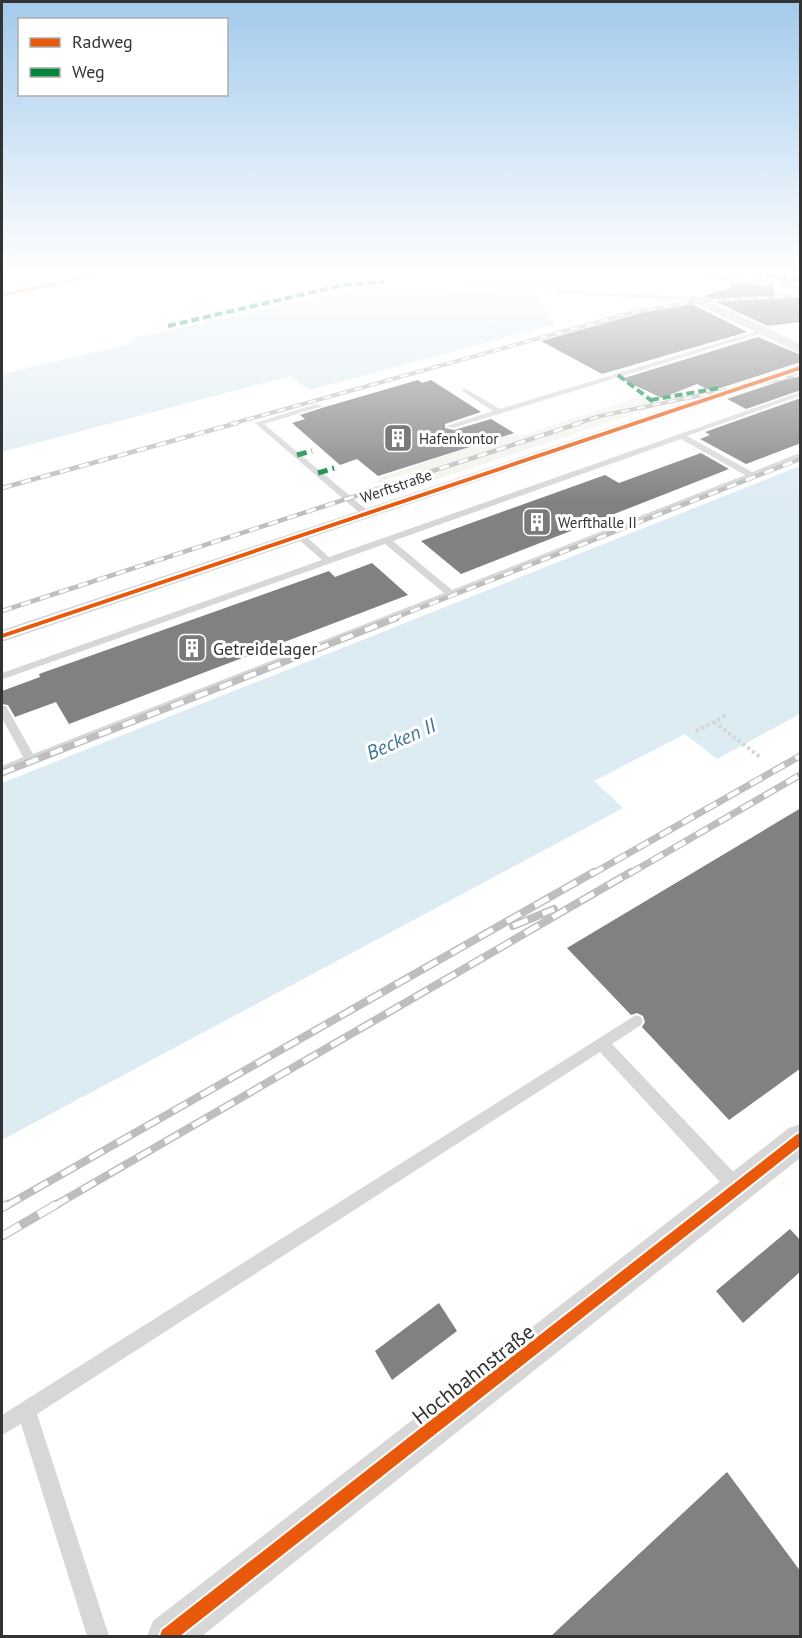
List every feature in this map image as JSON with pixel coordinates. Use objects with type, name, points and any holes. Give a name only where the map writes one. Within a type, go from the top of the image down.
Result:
[{"type":"street","name":"Werftstraße","points":[[2,636],[801,368]]},
{"type":"street","name":"Hochbahnstraße","points":[[168,1636],[801,1139]]},
{"type":"lane","points":[[450,426],[702,350]]},
{"type":"lane","points":[[464,390],[498,411]]},
{"type":"lane","points":[[2,676],[801,394]]},
{"type":"lane","points":[[319,406],[259,423],[364,513]]},
{"type":"lane","points":[[681,436],[752,475]]},
{"type":"lane","points":[[2,770],[801,456]]},
{"type":"lane","points":[[299,535],[327,560]]},
{"type":"lane","points":[[386,540],[450,593]]},
{"type":"lane","points":[[2,709],[30,759]]},
{"type":"lane","points":[[2,1426],[636,1021]]},
{"type":"lane","points":[[602,1043],[738,1189]]},
{"type":"lane","points":[[26,1410],[98,1636]]},
{"type":"path","points":[[696,731],[727,715]]},
{"type":"path","points":[[714,722],[760,757]]},
{"type":"shaded area","points":[[641,396],[658,406],[384,497],[381,494],[427,479],[415,471],[368,485],[380,480],[378,478],[513,433],[520,436]]},
{"type":"water","points":[[102,350],[457,350],[309,390],[290,376],[2,452],[2,374]]},
{"type":"water","name":"Becken II","points":[[800,466],[800,714],[717,759],[685,734],[594,781],[623,808],[2,1140],[2,783]]},
{"type":"building","points":[[558,350],[683,350],[602,374]]},
{"type":"building","points":[[714,350],[790,350],[801,355],[801,362],[711,391],[697,384],[662,398],[621,379]]},
{"type":"building","points":[[801,374],[801,390],[746,409],[727,399]]},
{"type":"building","points":[[418,380],[422,383],[431,380],[481,412],[445,424],[445,428],[454,430],[491,419],[514,433],[378,476],[357,459],[340,465],[292,423],[305,419],[300,415]]},
{"type":"building","points":[[801,398],[801,443],[746,464],[700,439],[710,435],[705,432]]},
{"type":"building","name":"Werfthalle II","points":[[701,453],[729,469],[461,574],[421,541],[605,475],[619,483]]},
{"type":"building","name":"Getreidelager","points":[[372,563],[408,595],[69,724],[56,702],[15,717],[8,705],[2,704],[2,691],[40,677],[39,674],[329,571],[335,577]]},
{"type":"building","points":[[801,808],[801,1068],[729,1120],[642,1027],[645,1022],[643,1016],[637,1013],[631,1015],[567,948]]},
{"type":"building","points":[[790,1229],[801,1241],[801,1271],[743,1323],[716,1291]]},
{"type":"building","points":[[439,1303],[457,1331],[392,1380],[375,1351]]},
{"type":"building","points":[[727,1472],[801,1572],[801,1636],[551,1636]]},
{"type":"railway","points":[[231,424],[495,350]]},
{"type":"railway","points":[[575,424],[600,416],[800,375]]},
{"type":"railway","points":[[2,488],[237,423]]},
{"type":"railway","points":[[2,611],[580,423]]},
{"type":"railway","points":[[392,619],[800,459]]},
{"type":"railway","points":[[2,773],[396,618]]},
{"type":"railway","points":[[592,874],[800,756]]},
{"type":"railway","points":[[629,874],[800,775]]},
{"type":"railway","points":[[6,1206],[594,872]]},
{"type":"railway","points":[[54,1206],[631,872]]},
{"type":"railway","points":[[513,926],[554,909]]},
{"type":"railway","points":[[2,1208],[8,1204]]},
{"type":"railway","points":[[2,1236],[57,1204]]},
{"type":"marked path","points":[[618,375],[656,404]]},
{"type":"marked path","points":[[651,400],[719,388]]},
{"type":"marked path","points":[[297,455],[312,451]]},
{"type":"marked path","points":[[318,473],[334,468]]},
{"type":"cycle path","points":[[2,636],[800,368]]},
{"type":"cycle path","points":[[168,1636],[800,1139]]},
{"type":"place","name":"Hafenkontor","points":[[398,438]]},
{"type":"place","name":"Werfthalle II","points":[[537,522]]},
{"type":"place","name":"Getreidelager","points":[[192,648]]}]
